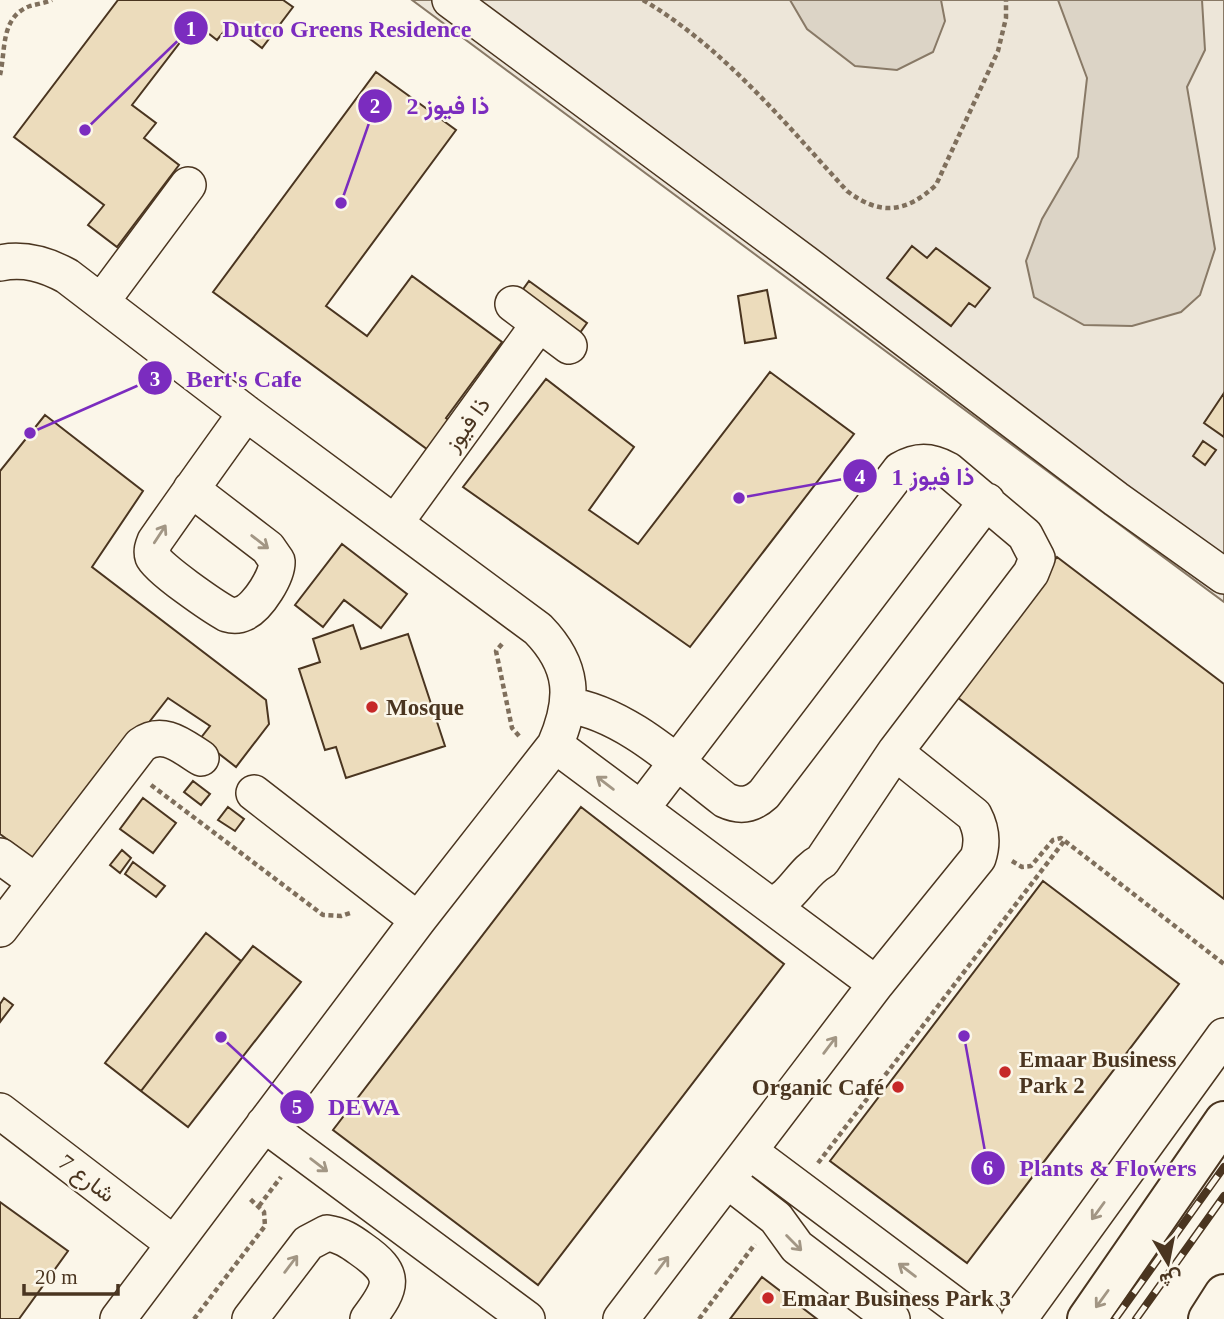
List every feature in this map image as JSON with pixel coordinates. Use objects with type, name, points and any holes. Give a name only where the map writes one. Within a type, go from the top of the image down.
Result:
[{"type":"main road","points":[[1087,1319],[1224,1121]]},
{"type":"main road","points":[[1208,1319],[1224,1294]]},
{"type":"street","points":[[450,0],[805,263],[1116,499],[1224,576]]},
{"type":"street","points":[[95,298],[182,181]]},
{"type":"street","points":[[0,263],[30,262],[67,276],[253,419],[521,616],[554,645],[563,663],[568,683],[563,726],[555,745],[418,920],[118,1319]]},
{"type":"street","name":"ذا فيوز","points":[[395,523],[523,318],[566,350]]},
{"type":"street","points":[[199,495],[253,419]]},
{"type":"street","points":[[641,809],[900,470],[911,464],[937,464],[987,501],[1026,535],[1037,558],[1031,573],[895,752],[822,861],[810,868],[785,898],[784,916]]},
{"type":"street","points":[[567,705],[594,710],[619,722],[725,800],[735,805],[756,802],[987,501]]},
{"type":"street","points":[[0,929],[141,745],[156,737],[173,741],[201,758]]},
{"type":"street","points":[[555,745],[641,809],[705,870],[784,916],[876,984]]},
{"type":"street","points":[[621,1319],[876,984],[978,858],[982,848],[980,825],[966,807],[895,752]]},
{"type":"street","points":[[254,793],[418,920]]},
{"type":"street","points":[[0,856],[36,882]]},
{"type":"street","points":[[1015,1317],[1224,1036]]},
{"type":"street","name":"شارع 7","points":[[0,1111],[174,1244]]},
{"type":"street","points":[[264,1124],[438,1241],[484,1307],[527,1319]]},
{"type":"street","points":[[749,1151],[963,1311],[985,1319]]},
{"type":"street","points":[[727,1180],[772,1214],[791,1242],[892,1319]]},
{"type":"street","points":[[772,1214],[795,1185]]},
{"type":"street","points":[[250,1319],[308,1242],[327,1233],[337,1234],[381,1263],[386,1273],[385,1295],[368,1319]]},
{"type":"path","points":[[0,75],[4,61],[5,34],[10,22],[18,13],[29,7],[52,0]]},
{"type":"path","points":[[643,0],[684,28],[746,82],[847,191],[863,203],[883,209],[912,203],[936,186],[998,51],[1003,35],[1006,0]]},
{"type":"path","points":[[125,766],[323,915],[341,916],[352,913],[361,908],[376,888]]},
{"type":"path","points":[[981,837],[1018,866],[1026,868],[1034,864],[1053,840],[1065,840],[1224,964]]},
{"type":"path","points":[[795,1185],[1065,840]]},
{"type":"path","points":[[194,1319],[265,1226],[264,1212],[223,1179]]},
{"type":"path","points":[[699,1319],[772,1214]]},
{"type":"shaded area","points":[[412,0],[1224,0],[1224,602]]},
{"type":"shaded area","points":[[790,0],[941,0],[945,21],[933,52],[897,70],[855,66],[807,29]]},
{"type":"shaded area","points":[[1058,0],[1202,0],[1205,50],[1187,87],[1215,249],[1200,295],[1181,312],[1132,326],[1084,325],[1034,297],[1026,261],[1042,219],[1078,157],[1087,78]]},
{"type":"building","points":[[118,0],[283,0],[293,7],[262,48],[230,24],[217,40],[195,23],[132,105],[156,123],[144,138],[179,165],[117,247],[88,225],[104,205],[14,137]]},
{"type":"building","points":[[376,72],[456,130],[326,306],[367,336],[412,276],[502,342],[446,418],[456,426],[435,455],[213,292]]},
{"type":"building","points":[[912,246],[927,258],[936,248],[990,288],[975,307],[969,303],[951,326],[887,278]]},
{"type":"building","points":[[529,281],[587,323],[574,341],[516,299]]},
{"type":"building","points":[[767,290],[776,338],[745,343],[738,296]]},
{"type":"building","points":[[770,372],[854,434],[690,647],[463,487],[546,379],[634,447],[589,510],[638,544]]},
{"type":"building","points":[[1224,393],[1224,437],[1204,423]]},
{"type":"building","points":[[45,415],[143,491],[92,567],[266,700],[269,724],[236,767],[200,739],[210,726],[168,698],[39,863],[0,834],[0,471]]},
{"type":"building","points":[[1203,441],[1216,450],[1205,465],[1193,456]]},
{"type":"building","points":[[342,544],[407,594],[381,628],[344,600],[323,627],[295,605]]},
{"type":"building","points":[[1057,557],[1224,684],[1224,899],[953,694]]},
{"type":"building","name":"Mosque","points":[[353,625],[361,649],[408,634],[445,746],[346,778],[336,747],[325,750],[299,669],[320,662],[313,639]]},
{"type":"building","points":[[193,781],[210,794],[201,805],[184,792]]},
{"type":"building","points":[[143,798],[176,823],[153,853],[120,829]]},
{"type":"building","points":[[228,807],[244,819],[235,831],[218,820]]},
{"type":"building","points":[[581,807],[784,964],[538,1285],[333,1130]]},
{"type":"building","points":[[122,850],[131,858],[120,873],[110,865]]},
{"type":"building","points":[[133,862],[165,886],[156,897],[125,874]]},
{"type":"building","name":"Emaar Business Park 2","points":[[1043,881],[1179,984],[967,1263],[830,1161]]},
{"type":"building","points":[[206,933],[241,961],[141,1091],[105,1063]]},
{"type":"building","points":[[253,946],[301,982],[188,1127],[141,1091]]},
{"type":"building","points":[[4,998],[13,1005],[0,1022],[0,1004]]},
{"type":"building","points":[[0,1202],[68,1251],[19,1319],[0,1319]]},
{"type":"building","name":"Emaar Business Park 3","points":[[762,1277],[817,1319],[730,1319]]},
{"type":"railway","points":[[1115,1319],[1224,1167]]},
{"type":"railway","points":[[1136,1319],[1224,1196]]},
{"type":"place","name":"Dutco Greens Residence","points":[[85,130]]},
{"type":"place","name":"ذا فيوز 2","points":[[341,203]]},
{"type":"place","name":"Bert's Cafe","points":[[30,433]]},
{"type":"place","name":"ذا فيوز 1","points":[[739,498]]},
{"type":"place","name":"Mosque","points":[[372,707]]},
{"type":"place","name":"Plants & Flowers","points":[[964,1036]]},
{"type":"place","name":"DEWA","points":[[221,1037]]},
{"type":"place","name":"Emaar Business Park 2","points":[[1005,1072]]},
{"type":"place","name":"Organic Café","points":[[898,1087]]},
{"type":"place","name":"Emaar Business Park 3","points":[[768,1298]]}]
